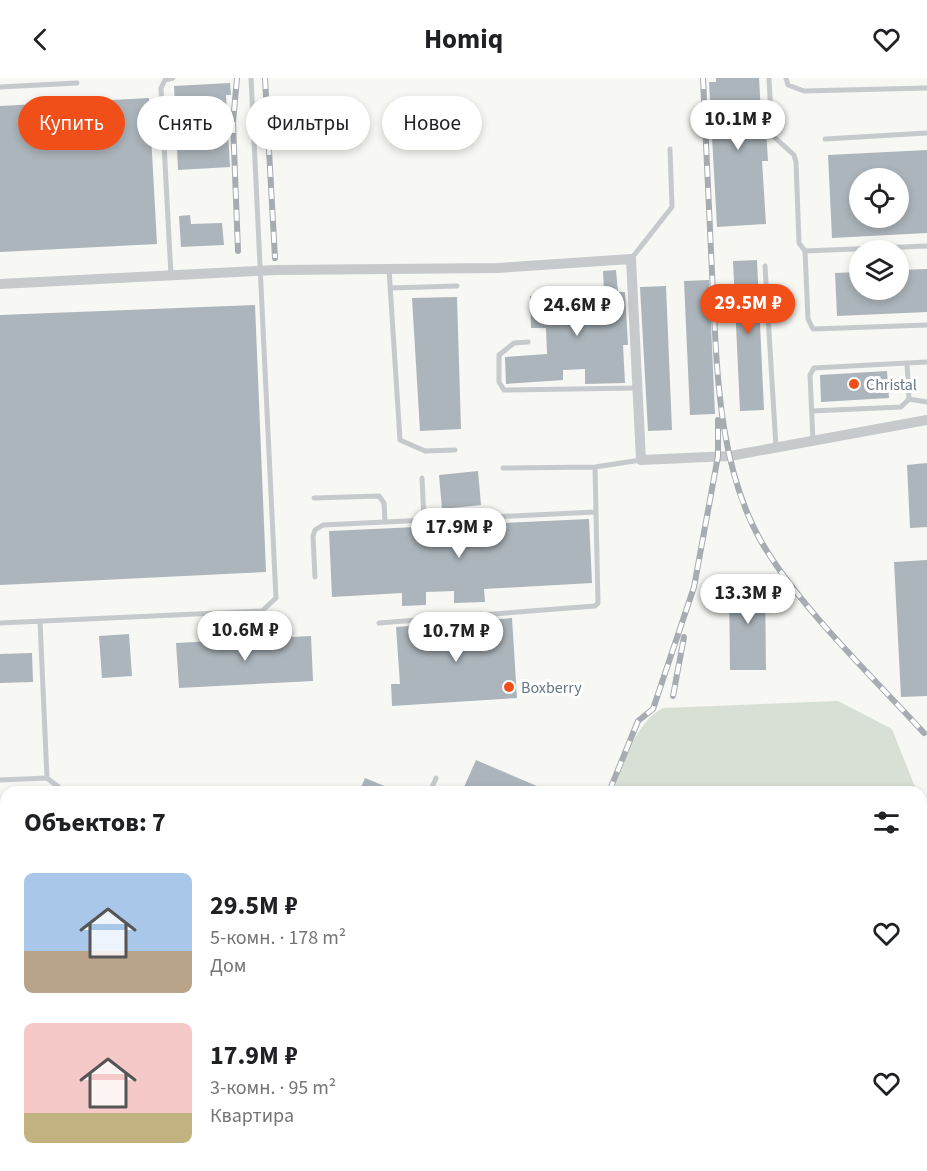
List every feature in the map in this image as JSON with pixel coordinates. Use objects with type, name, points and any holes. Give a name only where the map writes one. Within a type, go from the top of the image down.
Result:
[{"type":"street","points":[[0,284],[259,271],[498,268],[631,259],[641,460],[730,456],[927,420]]},
{"type":"lane","points":[[171,275],[162,88],[165,80],[173,78]]},
{"type":"lane","points":[[0,623],[262,611],[276,598],[251,78]]},
{"type":"lane","points":[[769,78],[772,135],[794,155],[796,162],[799,243],[805,251],[808,319],[813,329],[927,325]]},
{"type":"lane","points":[[786,78],[788,85],[804,92],[927,88]]},
{"type":"lane","points":[[0,87],[77,83]]},
{"type":"lane","points":[[825,139],[927,133]]},
{"type":"lane","points":[[631,259],[672,207],[670,150]]},
{"type":"lane","points":[[805,251],[927,246]]},
{"type":"lane","points":[[765,266],[776,448]]},
{"type":"lane","points":[[389,269],[400,440],[425,451],[455,450]]},
{"type":"lane","points":[[390,288],[457,286]]},
{"type":"lane","points":[[528,342],[514,343],[499,355],[499,382],[504,390],[637,388]]},
{"type":"lane","points":[[813,441],[810,375],[814,368],[927,362]]},
{"type":"lane","points":[[812,411],[901,407],[909,399],[907,363]]},
{"type":"lane","points":[[909,399],[927,402]]},
{"type":"lane","points":[[503,468],[595,467],[641,460]]},
{"type":"lane","points":[[379,623],[592,608],[598,603],[595,467]]},
{"type":"lane","points":[[422,478],[424,520]]},
{"type":"lane","points":[[314,498],[379,496],[384,503],[385,522]]},
{"type":"lane","points":[[315,577],[314,536],[318,527],[595,512]]},
{"type":"lane","points":[[40,621],[47,778]]},
{"type":"lane","points":[[0,780],[47,778],[57,786]]},
{"type":"lane","points":[[433,786],[436,778]]},
{"type":"shaded area","points":[[838,701],[892,729],[915,786],[615,786],[626,756],[638,734],[653,715],[663,708]]},
{"type":"building","points":[[716,78],[759,78],[762,131],[766,130],[768,161],[762,161],[766,224],[717,227],[709,82],[716,82]]},
{"type":"building","points":[[230,83],[231,95],[174,96],[174,86]]},
{"type":"building","points":[[125,99],[137,99],[137,150],[152,150],[157,244],[0,252],[0,106],[18,105],[18,150],[125,150]]},
{"type":"building","points":[[177,150],[229,150],[230,167],[178,170]]},
{"type":"building","points":[[927,150],[927,233],[832,238],[828,155]]},
{"type":"building","points":[[190,215],[191,224],[222,223],[224,245],[181,247],[179,216]]},
{"type":"building","points":[[757,260],[764,410],[740,411],[733,261]]},
{"type":"building","points":[[927,269],[927,312],[837,316],[835,273],[849,272],[849,300],[909,300],[909,270]]},
{"type":"building","points":[[616,270],[618,292],[625,292],[628,345],[623,345],[625,383],[585,384],[585,369],[563,370],[563,380],[506,384],[505,357],[547,354],[546,328],[531,328],[530,296],[604,292],[603,271]]},
{"type":"building","points":[[709,280],[715,414],[690,415],[684,281]]},
{"type":"building","points":[[666,286],[672,430],[648,431],[640,287]]},
{"type":"building","points":[[457,297],[461,429],[420,431],[412,298]]},
{"type":"building","points":[[255,305],[266,572],[0,585],[0,315]]},
{"type":"building","name":"Christal","points":[[887,371],[889,398],[821,402],[820,375]]},
{"type":"building","points":[[927,463],[927,527],[910,528],[907,465]]},
{"type":"building","points":[[478,471],[481,505],[442,509],[439,475]]},
{"type":"building","points":[[589,519],[592,583],[484,589],[485,602],[454,603],[454,591],[426,592],[426,605],[402,606],[402,593],[332,597],[329,531]]},
{"type":"building","points":[[927,560],[927,696],[901,697],[894,562]]},
{"type":"building","points":[[765,580],[766,670],[730,670],[729,581]]},
{"type":"building","points":[[512,618],[517,698],[392,706],[391,684],[400,684],[396,627]]},
{"type":"building","points":[[129,634],[132,676],[102,678],[99,636]]},
{"type":"building","points":[[311,636],[313,681],[179,688],[176,643]]},
{"type":"building","points":[[32,653],[33,682],[0,683],[0,654]]},
{"type":"building","points":[[476,760],[537,786],[464,786]]},
{"type":"building","points":[[365,778],[384,786],[362,786]]},
{"type":"railway","points":[[237,78],[233,122],[238,251]]},
{"type":"railway","points":[[265,78],[275,258]]},
{"type":"railway","points":[[703,78],[718,376],[727,446],[735,480],[762,543],[796,593],[924,733]]},
{"type":"railway","points":[[611,786],[638,721],[653,709],[694,587],[718,456],[718,420]]},
{"type":"railway","points":[[673,696],[684,637]]},
{"type":"place","name":"Christal","points":[[854,384]]},
{"type":"place","name":"Boxberry","points":[[509,687]]}]
